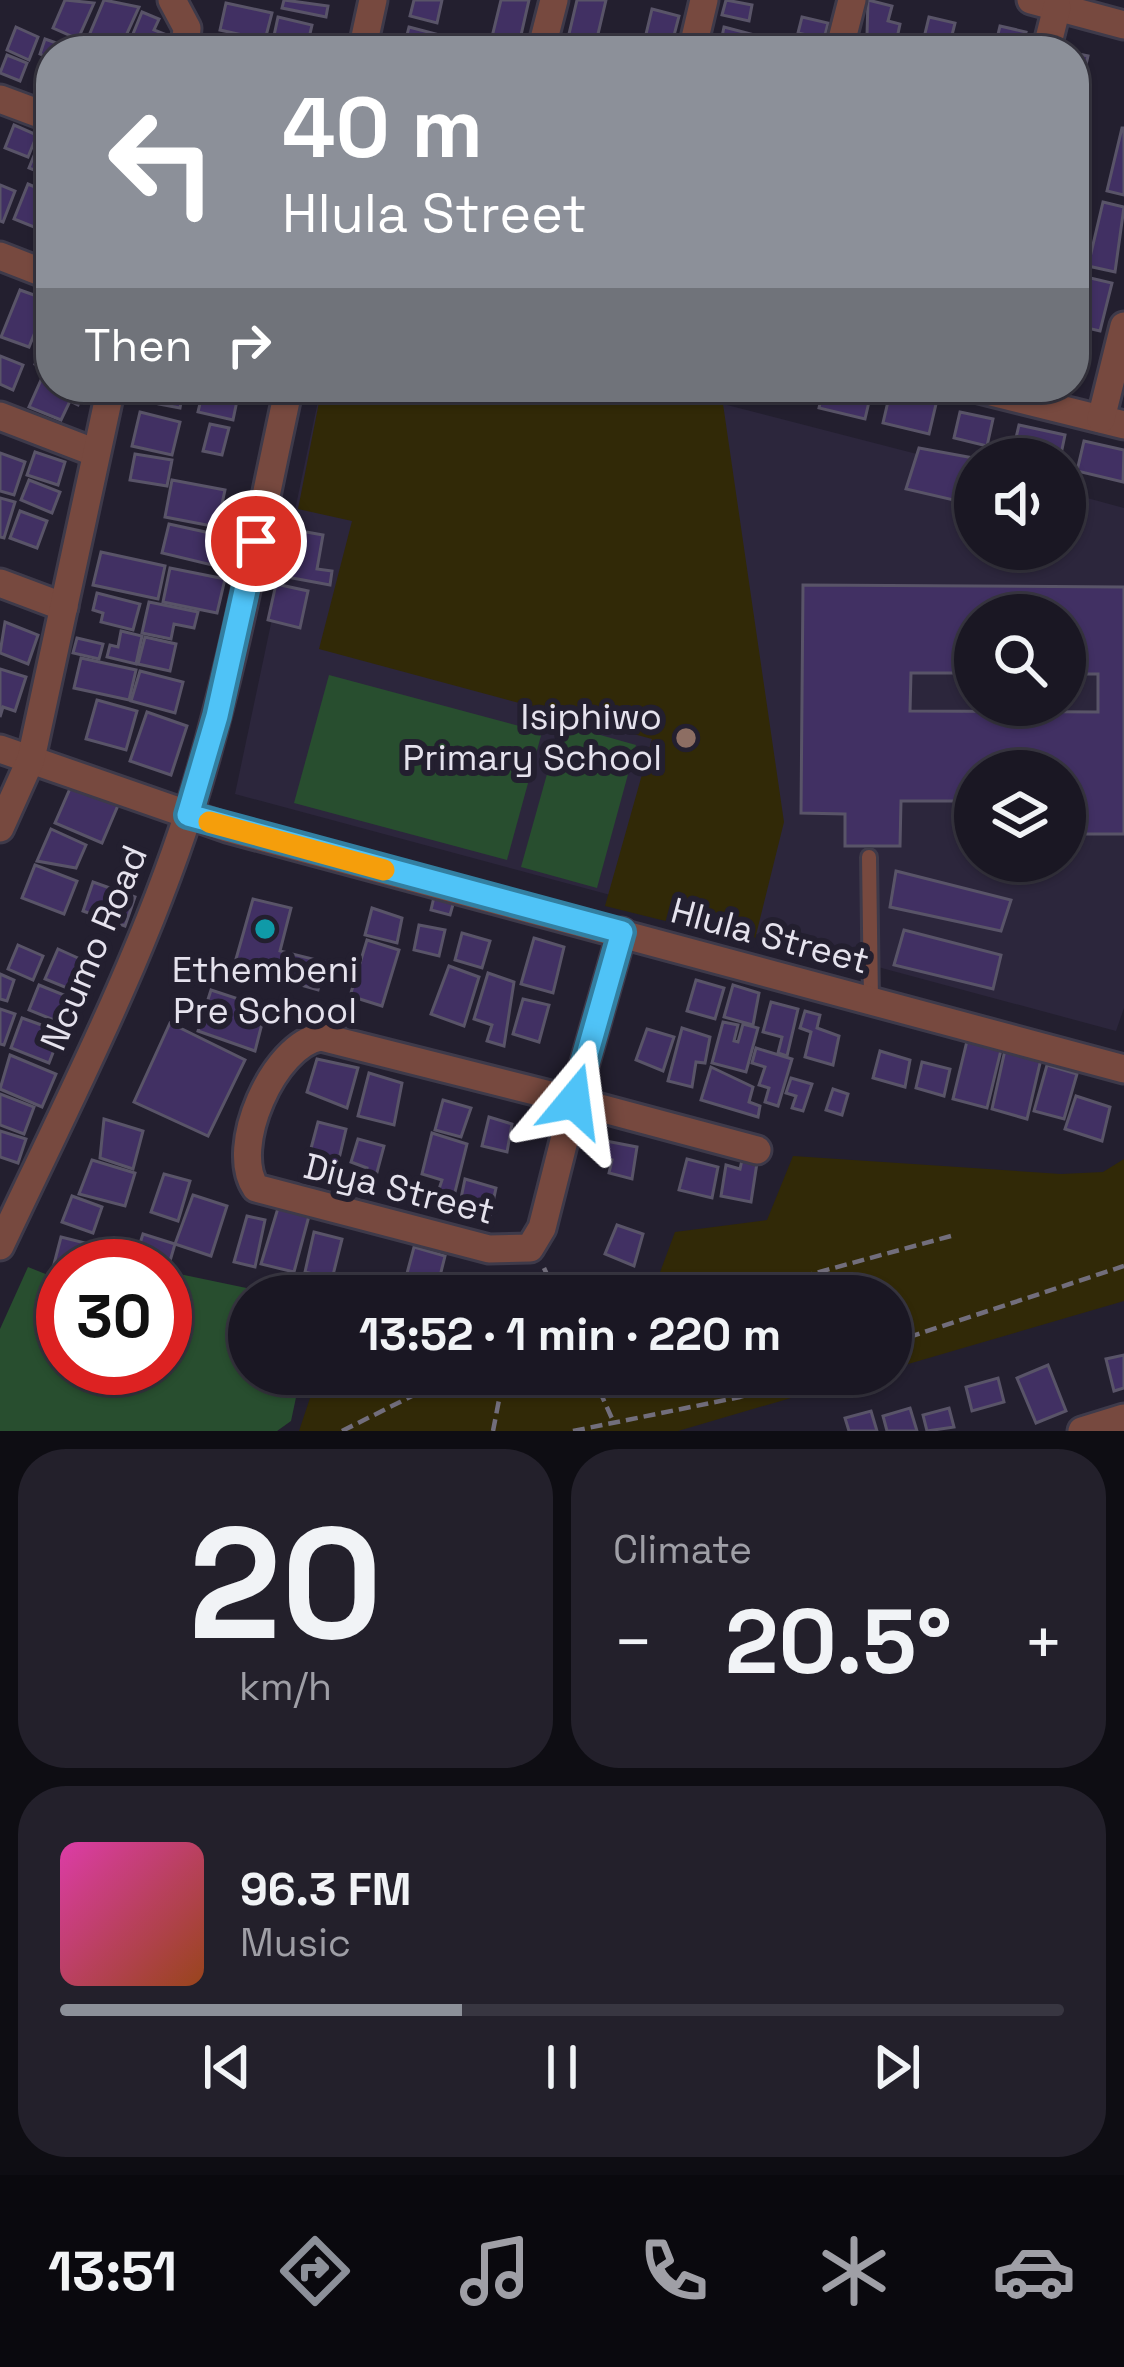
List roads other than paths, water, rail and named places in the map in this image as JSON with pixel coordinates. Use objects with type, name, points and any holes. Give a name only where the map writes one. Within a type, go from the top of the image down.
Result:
[{"type":"street","points":[[172,0],[187,28],[186,36]]},
{"type":"street","points":[[366,36],[374,0]]},
{"type":"street","points":[[545,36],[554,0]]},
{"type":"street","points":[[696,36],[704,0]]},
{"type":"street","points":[[843,36],[852,0]]},
{"type":"street","points":[[1045,36],[1044,4],[1124,25]]},
{"type":"street","points":[[0,99],[36,112]]},
{"type":"street","points":[[0,256],[36,270]]},
{"type":"street","points":[[1031,402],[1112,422],[1124,326]]},
{"type":"street","points":[[0,828],[31,759],[108,402]]},
{"type":"street","name":"Ncumo Road","points":[[0,1246],[79,1079],[188,815],[217,716],[286,402]]},
{"type":"street","points":[[0,416],[96,453]]},
{"type":"street","points":[[0,583],[64,608]]},
{"type":"street","name":"Hlula Street","points":[[0,749],[188,815],[1124,1070]]},
{"type":"street","name":"Diya Street","points":[[574,1101],[343,1039],[307,1039],[283,1060],[248,1135],[244,1164],[256,1188],[268,1194],[489,1249],[523,1252],[542,1228],[622,932]]},
{"type":"street","points":[[574,1101],[757,1150]]},
{"type":"street","points":[[1082,1431],[1124,1418]]},
{"type":"lane","points":[[869,856],[871,1001]]},
{"type":"place","name":"Isiphiwo Primary School","points":[[686,738]]},
{"type":"place","name":"Ethembeni Pre School","points":[[265,929]]}]
